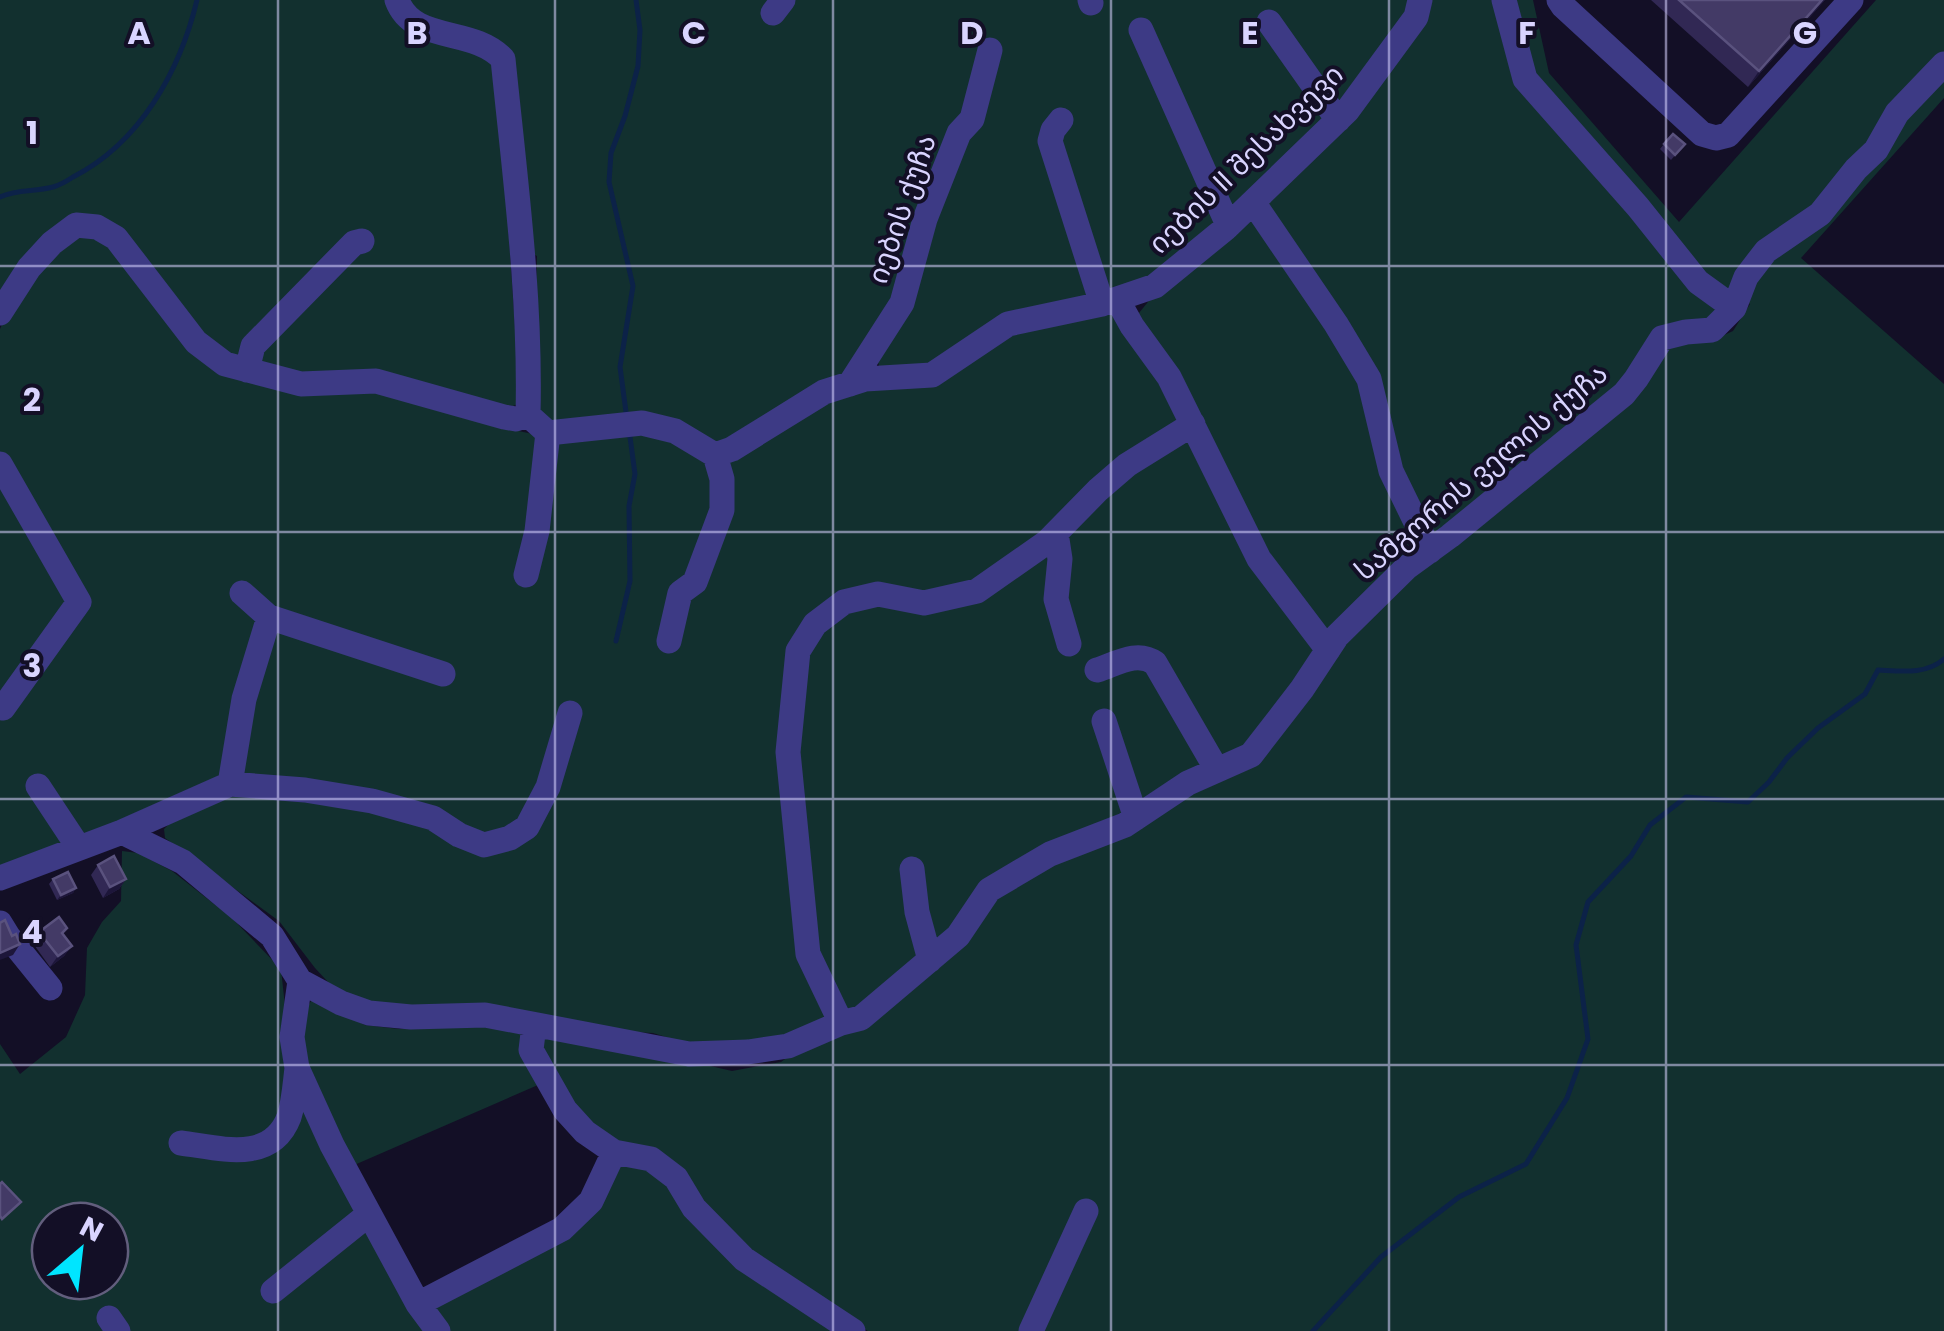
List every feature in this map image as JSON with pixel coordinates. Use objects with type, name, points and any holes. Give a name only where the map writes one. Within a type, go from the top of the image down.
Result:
[{"type":"street","name":"იების II შესახვევი","points":[[850,384],[865,379],[932,375],[1008,324],[1110,301],[1156,286],[1228,225],[1348,111],[1416,16],[1420,0]]},
{"type":"street","points":[[1504,0],[1525,79],[1698,282],[1734,308],[1746,277],[1766,251],[1820,214],[1876,150],[1897,113],[1944,64]]},
{"type":"street","points":[[1559,0],[1702,134],[1716,138],[1728,135],[1851,0]]},
{"type":"street","points":[[400,7],[417,26],[482,44],[503,59],[530,360],[528,416]]},
{"type":"street","points":[[1269,22],[1338,120]]},
{"type":"street","points":[[1141,30],[1228,225]]},
{"type":"street","name":"იების ქუჩა","points":[[850,384],[902,303],[925,219],[959,133],[972,119],[990,50]]},
{"type":"street","points":[[1061,120],[1050,141],[1110,301],[1169,377],[1259,559],[1328,650]]},
{"type":"street","points":[[1253,202],[1369,378],[1391,471],[1430,551]]},
{"type":"street","points":[[0,313],[29,268],[52,242],[76,226],[97,226],[116,238],[196,342],[225,364],[301,384],[376,380],[504,417],[528,416]]},
{"type":"street","points":[[247,370],[253,346],[354,242],[362,241]]},
{"type":"street","name":"სამგორის ველის ქუჩა","points":[[300,981],[368,1013],[411,1017],[485,1015],[689,1054],[788,1046],[861,1018],[958,936],[989,890],[1050,854],[1124,826],[1188,784],[1251,755],[1337,636],[1406,568],[1624,394],[1662,338],[1712,330],[1734,308]]},
{"type":"street","points":[[715,455],[824,392],[850,384]]},
{"type":"street","points":[[528,416],[548,433],[642,423],[675,431],[715,455],[722,480],[722,510],[695,582],[680,593],[669,641]]},
{"type":"street","points":[[840,1023],[808,954],[788,752],[798,651],[815,624],[844,602],[878,594],[924,603],[977,590],[1047,542],[1128,465],[1193,424]]},
{"type":"street","points":[[526,574],[537,531],[548,433]]},
{"type":"street","points":[[0,464],[80,602],[3,708]]},
{"type":"street","points":[[1056,533],[1060,559],[1056,599],[1069,644]]},
{"type":"street","points":[[242,594],[269,617],[443,674]]},
{"type":"street","points":[[230,784],[244,700],[269,617]]},
{"type":"street","points":[[1097,670],[1137,656],[1154,662],[1217,770]]},
{"type":"street","points":[[0,878],[122,832],[230,784],[372,801],[433,818],[458,835],[484,845],[510,838],[527,827],[548,786],[570,713]]},
{"type":"street","points":[[1104,721],[1136,818]]},
{"type":"street","points":[[38,786],[79,848]]},
{"type":"street","points":[[122,832],[183,862],[272,936],[300,981],[292,1037],[297,1068],[332,1145],[418,1304],[438,1331]]},
{"type":"street","points":[[912,869],[930,960]]},
{"type":"street","points":[[0,923],[50,988]]},
{"type":"street","points":[[534,1024],[531,1050],[565,1110],[585,1132],[614,1152],[651,1159],[676,1178],[694,1208],[744,1259],[853,1331]]},
{"type":"street","points":[[182,1143],[244,1151],[266,1146],[290,1116],[297,1068]]},
{"type":"street","points":[[418,1304],[562,1230],[591,1200],[614,1152]]},
{"type":"street","points":[[1031,1331],[1086,1211]]},
{"type":"street","points":[[273,1291],[370,1214]]},
{"type":"green space","points":[[0,0],[391,0],[497,56],[520,403],[513,406],[299,379],[245,364],[219,352],[116,231],[77,219],[0,298]]},
{"type":"green space","points":[[407,0],[1416,0],[1344,107],[1152,283],[914,371],[880,369],[877,359],[899,292],[844,380],[718,447],[674,425],[551,425],[533,411],[537,256],[527,251],[511,62],[423,22]]},
{"type":"green space","points":[[1426,0],[1499,0],[1517,80],[1722,315],[1683,326],[1623,384],[1327,643],[1261,553],[1136,325],[1139,313],[1156,292],[1245,214]]},
{"type":"green space","points":[[1512,0],[1533,0],[1549,73],[1679,222],[1876,0],[1944,0],[1944,98],[1801,258],[1944,384],[1944,1331],[868,1331],[815,1300],[567,1104],[541,1049],[542,1033],[732,1071],[781,1062],[812,1039],[861,1026],[998,892],[1253,761],[1340,641],[1660,354],[1682,339],[1711,341],[1733,331],[1750,304],[1703,272],[1530,75]]},
{"type":"green space","points":[[93,233],[115,245],[184,336],[218,367],[235,374],[303,389],[377,387],[473,413],[495,426],[547,437],[644,430],[676,438],[709,461],[731,461],[767,434],[852,388],[932,382],[1007,331],[1101,310],[1115,313],[1151,363],[1196,443],[1256,568],[1300,620],[1317,651],[1250,747],[1182,779],[1123,818],[1046,849],[983,887],[952,933],[860,1010],[786,1039],[706,1045],[653,1033],[592,1030],[488,1008],[381,1009],[358,1005],[341,996],[279,921],[165,838],[164,829],[177,816],[241,791],[331,799],[412,818],[472,849],[493,848],[495,838],[461,830],[422,808],[343,788],[241,776],[238,763],[242,727],[269,633],[281,627],[443,680],[445,670],[273,613],[259,598],[251,608],[264,619],[223,782],[82,837],[59,801],[46,803],[70,848],[0,873],[0,472],[74,604],[34,658],[42,662],[85,604],[0,460],[0,329],[25,282],[48,254],[76,236]]},
{"type":"green space","points":[[122,851],[138,853],[172,871],[232,918],[281,969],[285,1006],[367,1225],[429,1331],[0,1331],[0,1044],[20,1074],[66,1037],[85,995],[87,948],[102,922],[121,901]]},
{"type":"green space","points":[[312,1000],[365,1025],[399,1029],[463,1024],[520,1032],[538,1085],[352,1166],[306,1073],[300,1016]]},
{"type":"green space","points":[[625,1163],[654,1169],[843,1331],[446,1331],[427,1306],[566,1232],[615,1168]]},
{"type":"building","points":[[1679,0],[1822,0],[1759,71]]},
{"type":"building","points":[[1673,134],[1685,144],[1675,155],[1664,144]]},
{"type":"building","points":[[114,856],[126,879],[110,887],[98,865]]},
{"type":"building","points":[[68,872],[76,888],[61,895],[53,879]]},
{"type":"building","points":[[59,917],[67,928],[62,933],[72,946],[58,956],[39,932]]},
{"type":"building","points":[[5,920],[20,944],[0,953],[0,923]]},
{"type":"building","points":[[0,1184],[21,1202],[2,1219]]},
{"type":"waterway","points":[[0,197],[58,185],[97,163],[118,145],[137,125],[168,78],[197,0]]},
{"type":"waterway","points":[[626,412],[620,367],[633,286],[609,182],[611,153],[638,66],[640,30],[636,0]]},
{"type":"waterway","points":[[616,641],[630,581],[629,506],[635,474],[630,437]]},
{"type":"waterway","points":[[1313,1331],[1381,1257],[1459,1197],[1526,1164],[1567,1098],[1588,1039],[1576,945],[1588,902],[1631,856],[1650,825],[1686,797],[1748,802],[1818,728],[1865,694],[1878,670],[1921,670],[1944,659]]}]
